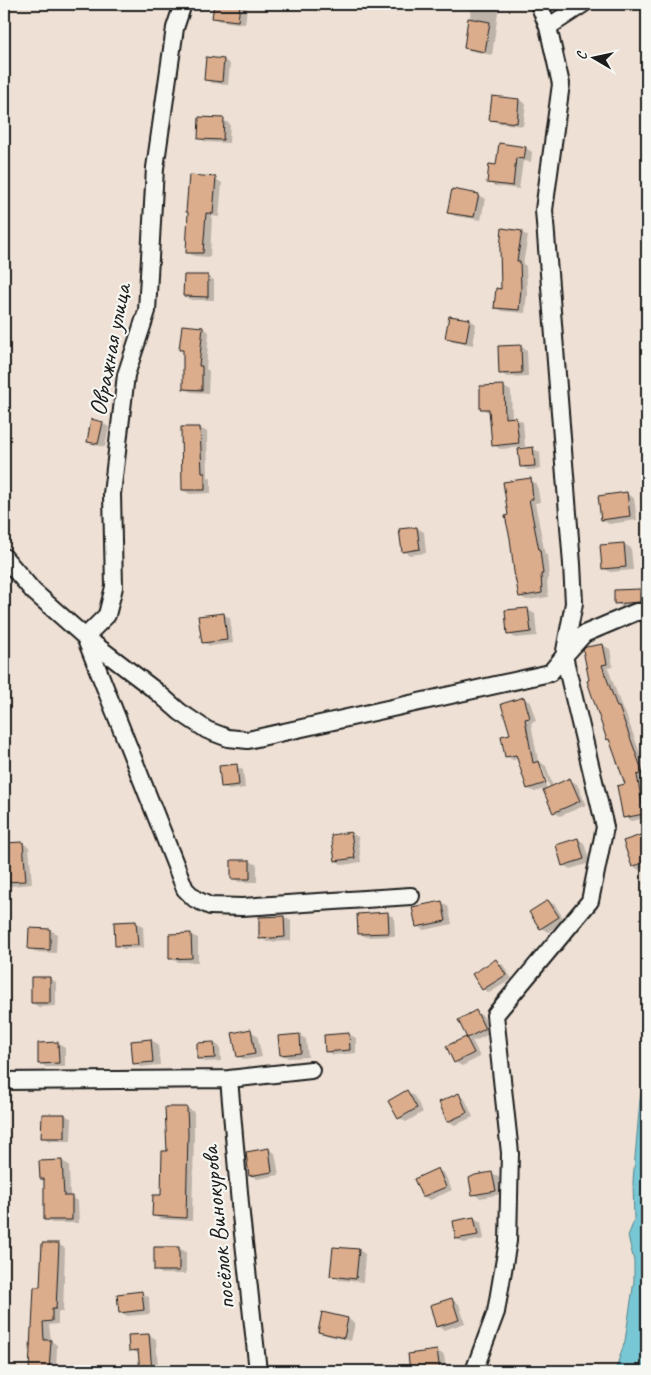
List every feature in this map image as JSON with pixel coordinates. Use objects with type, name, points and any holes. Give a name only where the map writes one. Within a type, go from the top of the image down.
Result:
[{"type":"street","name":"Овражная улица","points":[[84,637],[107,615],[114,586],[113,484],[126,375],[147,311],[155,168],[175,28],[183,4]]},
{"type":"street","points":[[474,1371],[496,1312],[508,1241],[510,1153],[495,1015],[590,901],[605,827],[564,656],[574,603],[544,210],[561,84],[548,27],[539,4]]},
{"type":"street","points":[[548,27],[583,4]]},
{"type":"street","points":[[4,556],[33,590],[84,637],[156,691],[180,712],[207,730],[228,738],[248,740],[550,673],[584,634],[636,612],[647,612]]},
{"type":"street","points":[[84,637],[185,889],[194,899],[210,906],[242,907],[410,896]]},
{"type":"street","points":[[4,1081],[229,1079],[311,1070]]},
{"type":"street","name":"посёлок Винокурова","points":[[229,1079],[258,1371]]},
{"type":"water","points":[[647,1060],[647,1371],[615,1371],[625,1341],[634,1281],[634,1261],[628,1236],[634,1221],[633,1181],[640,1100]]},
{"type":"building","points":[[214,4],[240,4],[238,21],[212,18]]},
{"type":"building","points":[[468,18],[490,22],[485,52],[464,48]]},
{"type":"building","points":[[206,57],[224,59],[222,82],[204,80]]},
{"type":"building","points":[[492,96],[519,99],[517,123],[489,120]]},
{"type":"building","points":[[199,117],[224,118],[223,140],[198,139]]},
{"type":"building","points":[[499,143],[526,147],[524,159],[516,158],[513,186],[487,183],[489,164],[496,165]]},
{"type":"building","points":[[189,175],[216,177],[213,214],[206,213],[203,253],[186,253],[188,212],[186,212]]},
{"type":"building","points":[[452,189],[479,194],[474,217],[447,213]]},
{"type":"building","points":[[502,228],[522,231],[517,261],[520,261],[521,289],[519,310],[494,308],[496,288],[501,289],[500,248]]},
{"type":"building","points":[[184,275],[208,275],[208,297],[183,296]]},
{"type":"building","points":[[449,316],[470,319],[466,342],[445,338]]},
{"type":"building","points":[[182,325],[203,327],[199,366],[202,366],[202,390],[183,389],[183,350],[179,350]]},
{"type":"building","points":[[521,345],[522,373],[499,374],[498,346]]},
{"type":"building","points":[[504,385],[505,418],[516,417],[519,443],[492,446],[489,409],[480,409],[480,386]]},
{"type":"building","points":[[91,419],[103,422],[98,444],[87,442]]},
{"type":"building","points":[[181,427],[200,427],[202,473],[205,473],[205,490],[182,490]]},
{"type":"building","points":[[533,447],[535,466],[520,467],[518,449]]},
{"type":"building","points":[[531,478],[533,499],[529,499],[540,550],[543,574],[541,574],[542,593],[519,597],[505,516],[508,515],[503,482]]},
{"type":"building","points":[[627,492],[630,516],[601,520],[598,496]]},
{"type":"building","points":[[417,527],[420,549],[402,552],[399,529]]},
{"type":"building","points":[[624,543],[626,567],[602,569],[600,545]]},
{"type":"building","points":[[640,589],[640,602],[614,604],[614,590]]},
{"type":"building","points":[[528,608],[531,632],[507,635],[505,610]]},
{"type":"building","points":[[224,613],[227,640],[202,643],[198,616]]},
{"type":"building","points":[[603,644],[607,664],[602,665],[643,773],[637,775],[644,814],[623,818],[617,786],[625,784],[609,739],[607,740],[587,681],[589,680],[583,650],[586,647]]},
{"type":"building","points":[[524,697],[530,718],[525,719],[533,763],[539,761],[546,783],[527,789],[516,755],[505,757],[501,736],[510,734],[501,704]]},
{"type":"building","points":[[237,764],[239,785],[221,787],[219,766]]},
{"type":"building","points":[[570,778],[580,801],[553,813],[543,790]]},
{"type":"building","points":[[351,832],[355,858],[335,861],[331,835]]},
{"type":"building","points":[[647,833],[647,861],[632,867],[623,841]]},
{"type":"building","points":[[578,838],[584,859],[562,866],[556,845]]},
{"type":"building","points":[[23,842],[26,881],[4,882],[4,843]]},
{"type":"building","points":[[231,860],[250,860],[250,879],[231,879]]},
{"type":"building","points":[[548,900],[559,917],[540,929],[529,912]]},
{"type":"building","points":[[442,901],[446,921],[416,927],[412,907]]},
{"type":"building","points":[[388,912],[389,933],[358,934],[357,914]]},
{"type":"building","points":[[284,916],[285,937],[259,939],[259,917]]},
{"type":"building","points":[[136,921],[138,945],[115,946],[114,922]]},
{"type":"building","points":[[29,928],[50,929],[50,950],[28,949]]},
{"type":"building","points":[[191,933],[192,958],[169,959],[169,934]]},
{"type":"building","points":[[496,959],[506,975],[482,990],[472,974]]},
{"type":"building","points":[[31,977],[50,977],[50,1003],[31,1003]]},
{"type":"building","points":[[476,1010],[485,1029],[467,1038],[458,1020]]},
{"type":"building","points":[[251,1029],[255,1054],[237,1057],[232,1033]]},
{"type":"building","points":[[349,1033],[350,1050],[325,1052],[324,1035]]},
{"type":"building","points":[[300,1034],[301,1053],[280,1055],[278,1036]]},
{"type":"building","points":[[466,1037],[474,1053],[454,1063],[446,1046]]},
{"type":"building","points":[[151,1039],[153,1062],[133,1064],[131,1041]]},
{"type":"building","points":[[58,1042],[59,1063],[38,1064],[38,1043]]},
{"type":"building","points":[[214,1042],[215,1058],[197,1059],[197,1043]]},
{"type":"building","points":[[407,1090],[417,1108],[398,1119],[388,1101]]},
{"type":"building","points":[[459,1093],[467,1113],[447,1122],[439,1102]]},
{"type":"building","points":[[165,1107],[187,1107],[186,1218],[152,1216],[153,1195],[161,1195],[162,1151],[167,1151]]},
{"type":"building","points":[[42,1114],[65,1114],[65,1138],[41,1138]]},
{"type":"building","points":[[269,1148],[272,1172],[249,1176],[246,1152]]},
{"type":"building","points":[[62,1160],[64,1196],[72,1196],[72,1220],[44,1220],[44,1179],[40,1179],[39,1161]]},
{"type":"building","points":[[438,1168],[446,1187],[422,1197],[414,1179]]},
{"type":"building","points":[[492,1172],[496,1191],[472,1195],[469,1178]]},
{"type":"building","points":[[474,1217],[478,1235],[456,1239],[453,1221]]},
{"type":"building","points":[[42,1243],[59,1243],[56,1309],[52,1309],[52,1321],[43,1322],[44,1340],[51,1340],[49,1371],[29,1371],[34,1287],[40,1287]]},
{"type":"building","points":[[154,1247],[179,1247],[179,1271],[154,1271]]},
{"type":"building","points":[[333,1247],[359,1249],[356,1279],[330,1276]]},
{"type":"building","points":[[142,1291],[144,1310],[119,1313],[117,1294]]},
{"type":"building","points":[[452,1298],[459,1320],[436,1327],[430,1305]]},
{"type":"building","points":[[322,1312],[348,1318],[344,1338],[318,1332]]},
{"type":"building","points":[[149,1334],[152,1371],[140,1371],[138,1350],[129,1351],[128,1335]]},
{"type":"building","points":[[437,1350],[440,1371],[410,1371],[408,1354]]}]
